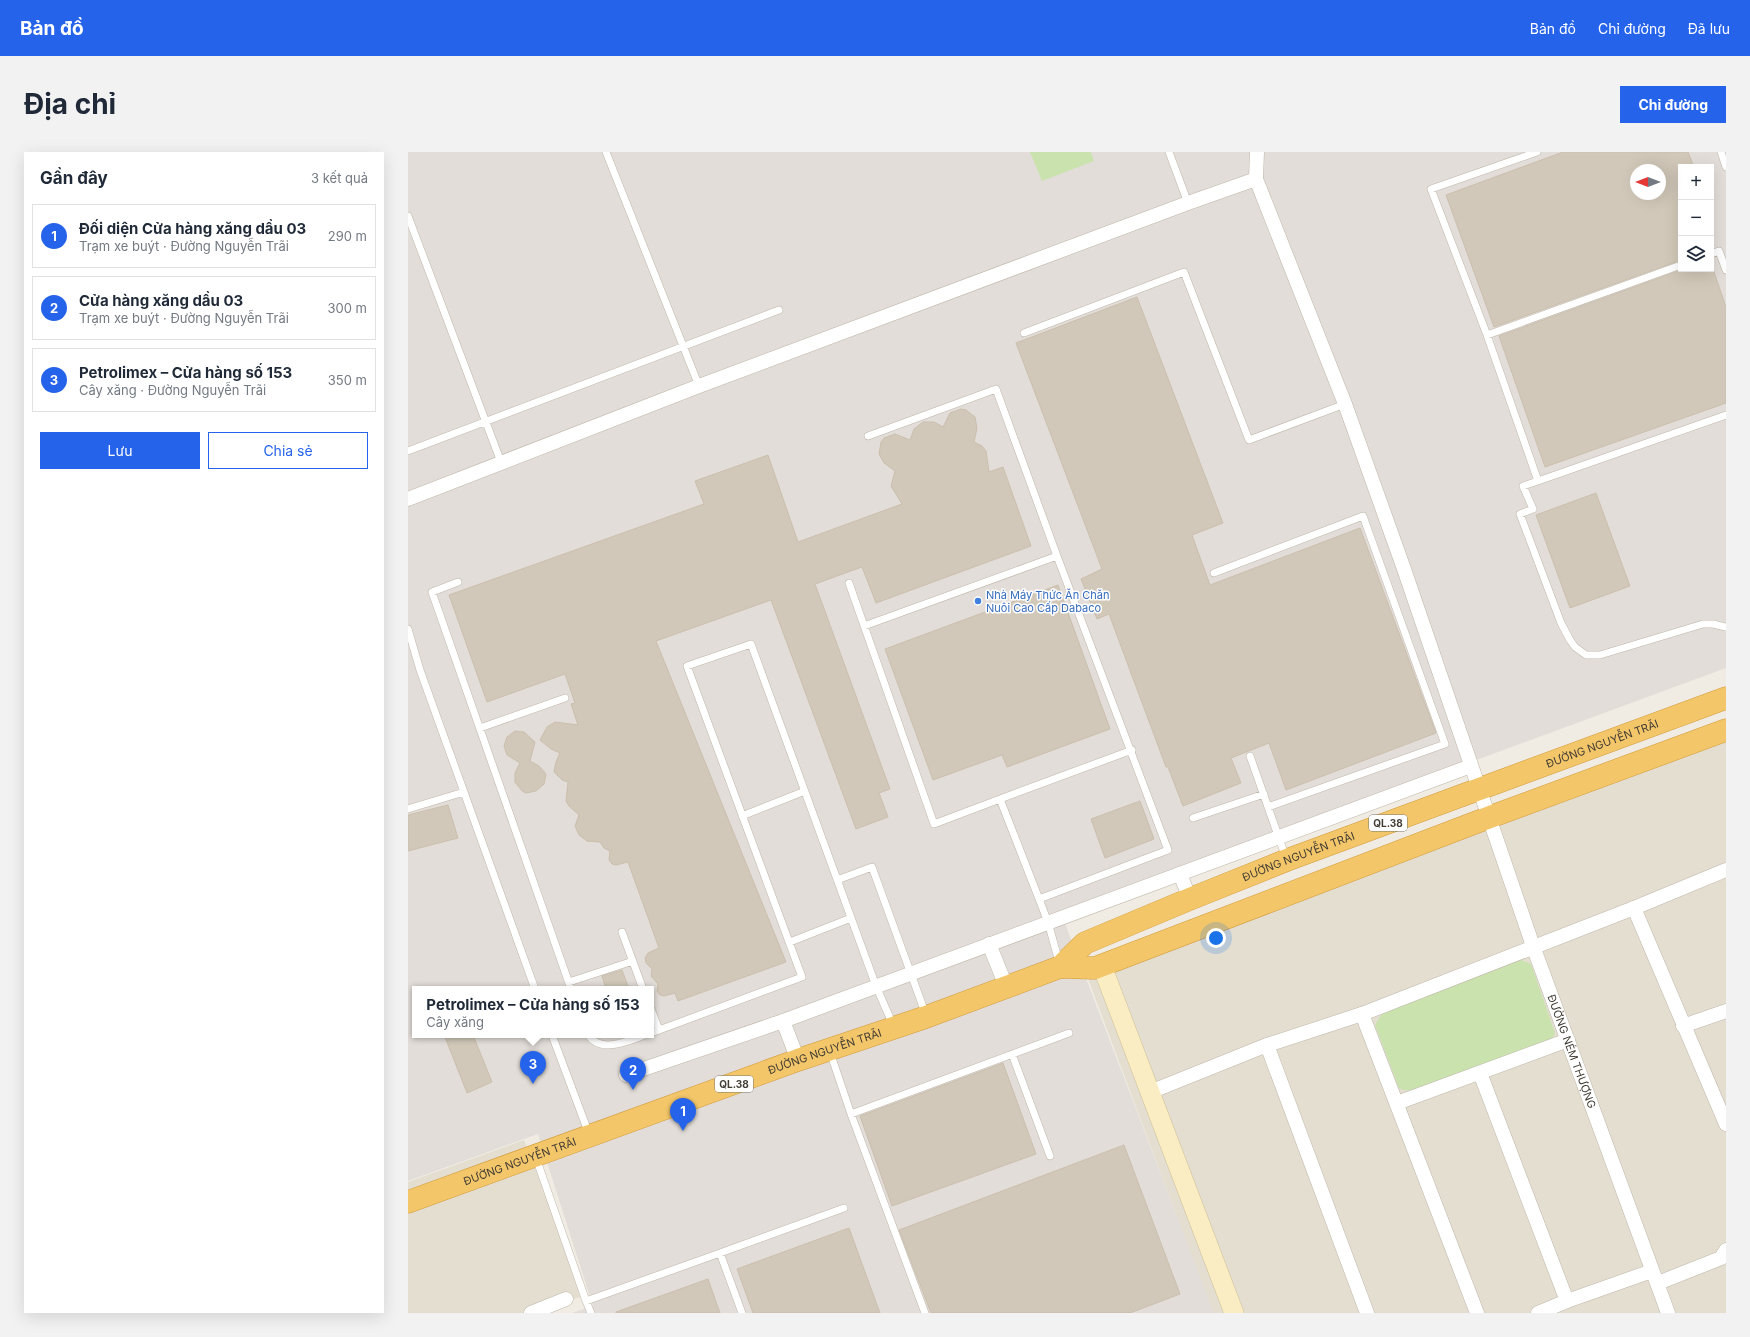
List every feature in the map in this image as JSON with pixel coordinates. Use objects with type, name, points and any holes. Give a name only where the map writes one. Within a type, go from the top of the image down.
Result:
[{"type":"highway","name":"ĐƯỜNG NGUYỄN TRÃI","points":[[408,1202],[798,1060],[926,1017],[1060,966],[1086,942],[1190,899],[1287,860],[1726,698]]},
{"type":"highway","name":"ĐƯỜNG NGUYỄN TRÃI","points":[[1060,966],[1095,968],[1102,966],[1490,817],[1726,730]]},
{"type":"street","points":[[408,499],[699,386],[1188,203],[1256,180],[1257,152]]},
{"type":"street","name":"ĐƯỜNG NÉM THƯỢNG","points":[[1256,180],[1345,404],[1404,569],[1533,946],[1668,1313]]},
{"type":"street","points":[[626,1075],[876,986],[1471,766]]},
{"type":"street","points":[[1349,811],[1358,834]]},
{"type":"street","points":[[1150,1092],[1267,1044],[1362,1014],[1533,946],[1634,908],[1726,870]]},
{"type":"street","points":[[1180,874],[1190,899]]},
{"type":"street","points":[[1634,908],[1683,1026],[1726,1122]]},
{"type":"street","points":[[989,944],[1006,986]]},
{"type":"street","points":[[1102,966],[1234,1313]]},
{"type":"street","points":[[1683,1026],[1726,1011]]},
{"type":"street","points":[[1362,1014],[1477,1313]]},
{"type":"street","points":[[783,1020],[798,1060]]},
{"type":"street","points":[[1397,1103],[1480,1074],[1568,1040]]},
{"type":"street","points":[[1267,1044],[1367,1313]]},
{"type":"street","points":[[1480,1074],[1567,1301]]},
{"type":"street","points":[[1538,1313],[1567,1301],[1722,1258],[1726,1250]]},
{"type":"street","points":[[531,1313],[566,1299]]},
{"type":"lane","points":[[606,152],[699,386]]},
{"type":"lane","points":[[1169,152],[1188,203]]},
{"type":"lane","points":[[1537,152],[1431,189],[1487,335],[1538,481]]},
{"type":"lane","points":[[1721,152],[1726,167]]},
{"type":"lane","points":[[408,216],[501,462]]},
{"type":"lane","points":[[1714,253],[1719,251],[1726,270]]},
{"type":"lane","points":[[1487,335],[1678,266]]},
{"type":"lane","points":[[1024,333],[1184,272],[1249,440],[1345,404]]},
{"type":"lane","points":[[408,451],[779,310]]},
{"type":"lane","points":[[868,436],[996,389],[1132,750],[1168,850],[1039,899]]},
{"type":"lane","points":[[1726,415],[1524,486],[1533,509],[1520,514],[1561,623],[1575,647],[1586,655],[1600,655],[1703,624],[1713,624],[1726,627]]},
{"type":"lane","points":[[1214,573],[1363,516],[1445,744],[1268,807]]},
{"type":"lane","points":[[864,626],[1058,556]]},
{"type":"lane","points":[[458,582],[432,592],[570,985],[633,961]]},
{"type":"lane","points":[[849,583],[934,824],[1132,750]]},
{"type":"lane","points":[[408,629],[420,670],[534,986]]},
{"type":"lane","points":[[654,1032],[802,977],[687,666],[751,644],[876,986],[894,1028]]},
{"type":"lane","points":[[480,728],[565,698]]},
{"type":"lane","points":[[1250,756],[1287,860]]},
{"type":"lane","points":[[742,816],[805,791]]},
{"type":"lane","points":[[408,809],[464,792]]},
{"type":"lane","points":[[1193,818],[1264,794]]},
{"type":"lane","points":[[1000,800],[1048,922],[1060,966]]},
{"type":"lane","points":[[837,880],[872,867],[926,1017]]},
{"type":"lane","points":[[790,942],[851,918]]},
{"type":"lane","points":[[622,932],[642,986]]},
{"type":"lane","points":[[654,1017],[659,1030]]},
{"type":"lane","points":[[851,1114],[1069,1033]]},
{"type":"lane","points":[[553,1038],[590,1136]]},
{"type":"lane","points":[[590,1038],[593,1041],[606,1045],[621,1043],[636,1038]]},
{"type":"lane","points":[[830,1050],[851,1114],[925,1313]]},
{"type":"lane","points":[[1012,1054],[1050,1156]]},
{"type":"lane","points":[[536,1156],[591,1313]]},
{"type":"lane","points":[[586,1301],[844,1208]]},
{"type":"lane","points":[[720,1253],[742,1313]]},
{"type":"shaded area","points":[[408,152],[1726,152],[1726,668],[1061,913],[1214,1313],[572,1313],[593,1306],[538,1134],[408,1181]]},
{"type":"shaded area","points":[[1726,737],[1726,1313],[1213,1313],[1087,976]]},
{"type":"shaded area","points":[[524,1140],[587,1295],[529,1313],[408,1313],[408,1182]]},
{"type":"green space","points":[[1030,152],[1091,152],[1094,161],[1042,181]]},
{"type":"green space","points":[[1521,960],[1531,964],[1555,1033],[1551,1042],[1414,1091],[1399,1088],[1375,1025],[1383,1012]]},
{"type":"building","points":[[1563,152],[1688,152],[1693,164],[1678,164],[1678,261],[1494,327],[1446,195]]},
{"type":"building","points":[[1678,271],[1714,272],[1726,307],[1726,403],[1545,467],[1499,336]]},
{"type":"building","points":[[1137,297],[1223,523],[1192,535],[1210,585],[1360,528],[1436,733],[1286,790],[1269,743],[1231,758],[1241,783],[1183,806],[1168,767],[1166,767],[1109,614],[1097,619],[1081,579],[1102,569],[1016,343]]},
{"type":"building","points":[[961,409],[966,410],[975,417],[977,428],[974,442],[982,446],[986,451],[989,472],[1003,467],[1031,546],[876,603],[862,567],[815,584],[890,789],[879,793],[888,817],[856,829],[771,600],[656,641],[786,962],[678,1001],[675,993],[664,996],[660,995],[657,991],[658,984],[651,976],[652,969],[646,963],[645,958],[648,953],[659,948],[628,862],[616,865],[612,864],[609,860],[610,851],[604,848],[600,842],[587,841],[579,835],[575,826],[579,815],[569,806],[566,801],[568,782],[562,780],[554,772],[560,753],[551,749],[540,740],[547,727],[555,722],[578,725],[571,704],[575,703],[565,674],[487,702],[449,595],[704,504],[695,481],[768,455],[798,542],[902,504],[891,486],[895,471],[884,463],[879,454],[881,442],[884,438],[895,434],[910,440],[914,429],[923,422],[934,422],[943,427],[950,413]]},
{"type":"building","points":[[1596,493],[1630,586],[1570,608],[1536,515]]},
{"type":"building","points":[[1058,585],[1110,729],[1007,767],[1002,755],[933,780],[885,649]]},
{"type":"building","points":[[515,731],[524,732],[535,742],[530,761],[539,766],[546,774],[544,784],[536,791],[526,793],[522,791],[515,782],[515,773],[520,763],[507,755],[504,746],[507,737]]},
{"type":"building","points":[[1140,801],[1154,839],[1105,858],[1091,819]]},
{"type":"building","points":[[448,805],[458,838],[408,851],[408,815]]},
{"type":"building","points":[[622,970],[628,986],[605,986],[602,976]]},
{"type":"building","points":[[445,1038],[474,1038],[492,1082],[467,1093]]},
{"type":"building","points":[[1003,1063],[1036,1154],[892,1206],[860,1116]]},
{"type":"building","points":[[1124,1145],[1180,1294],[1130,1313],[931,1313],[899,1230]]},
{"type":"building","points":[[849,1228],[880,1313],[753,1313],[737,1269]]},
{"type":"building","points":[[708,1279],[720,1313],[616,1313],[616,1312]]},
{"type":"place","name":"Nhà Máy Thức Ăn Chăn Nuôi Cao Cấp Dabaco","points":[[978,601]]},
{"type":"place","name":"Petrolimex – Cửa hàng số 153","points":[[533,1084]]},
{"type":"place","name":"Cửa hàng xăng dầu 03","points":[[633,1090]]},
{"type":"place","name":"Đối diện Cửa hàng xăng dầu 03","points":[[683,1131]]}]
